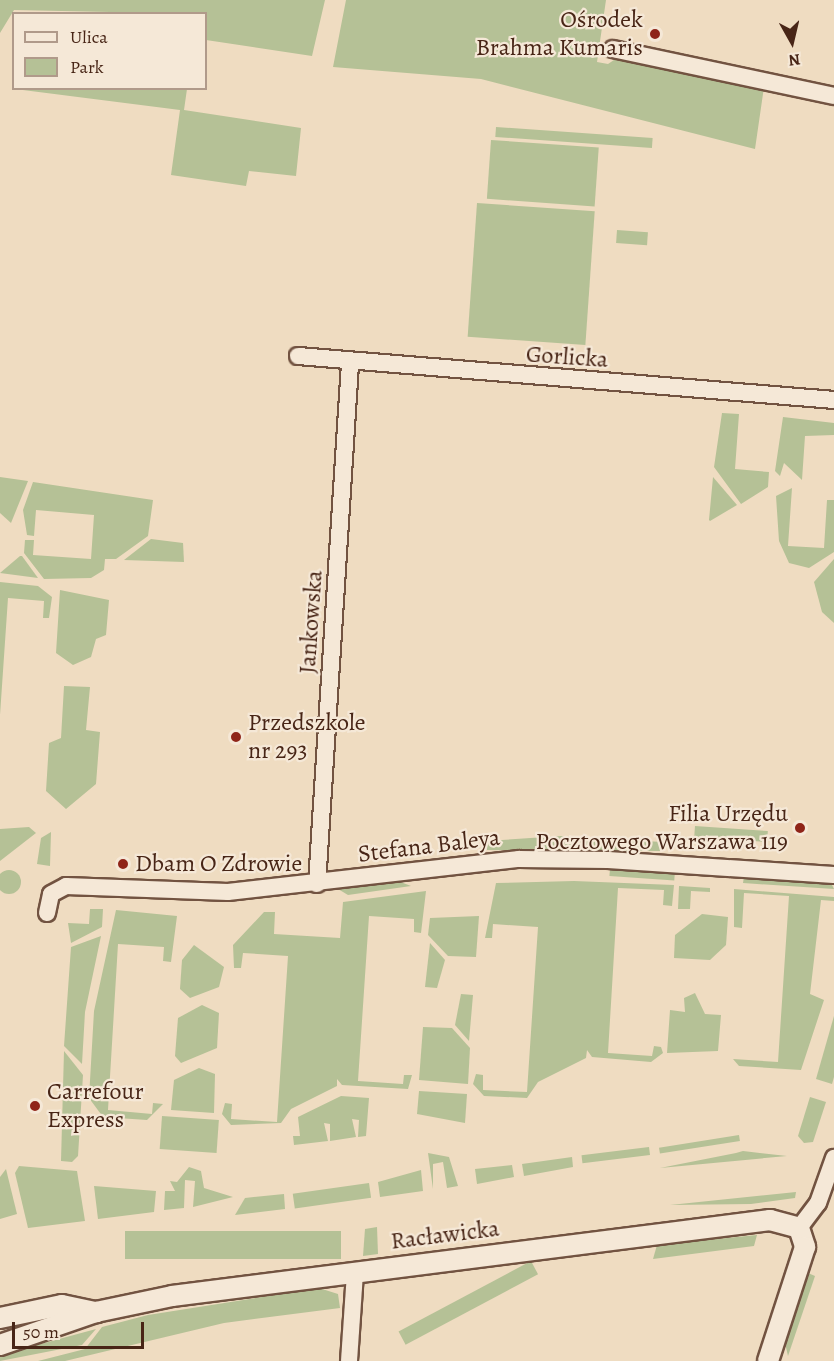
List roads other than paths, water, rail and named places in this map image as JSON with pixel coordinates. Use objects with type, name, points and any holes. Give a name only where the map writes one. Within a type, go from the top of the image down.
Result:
[{"type":"street","points":[[613,49],[834,96]]},
{"type":"street","name":"Gorlicka","points":[[298,356],[350,364],[834,400]]},
{"type":"street","name":"Jankowska","points":[[317,884],[350,364]]},
{"type":"street","name":"Stefana Baleya","points":[[46,913],[51,894],[66,886],[201,893],[317,884],[560,858],[834,875]]},
{"type":"street","points":[[768,1361],[805,1252],[799,1228],[818,1203],[834,1158]]},
{"type":"street","name":"Racławicka","points":[[0,1345],[96,1312],[355,1272],[763,1221],[799,1228]]},
{"type":"street","points":[[349,1361],[355,1272]]},
{"type":"street","name":"Racławicka","points":[[0,1318],[62,1305],[96,1312]]},
{"type":"place","name":"Ośrodek Brahma Kumaris","points":[[655,34]]},
{"type":"place","name":"Przedszkole nr 293","points":[[236,737]]},
{"type":"place","name":"Filia Urzędu Pocztowego Warszawa 119","points":[[800,828]]},
{"type":"place","name":"Dbam O Zdrowie","points":[[123,864]]},
{"type":"place","name":"Carrefour Express","points":[[35,1106]]}]
